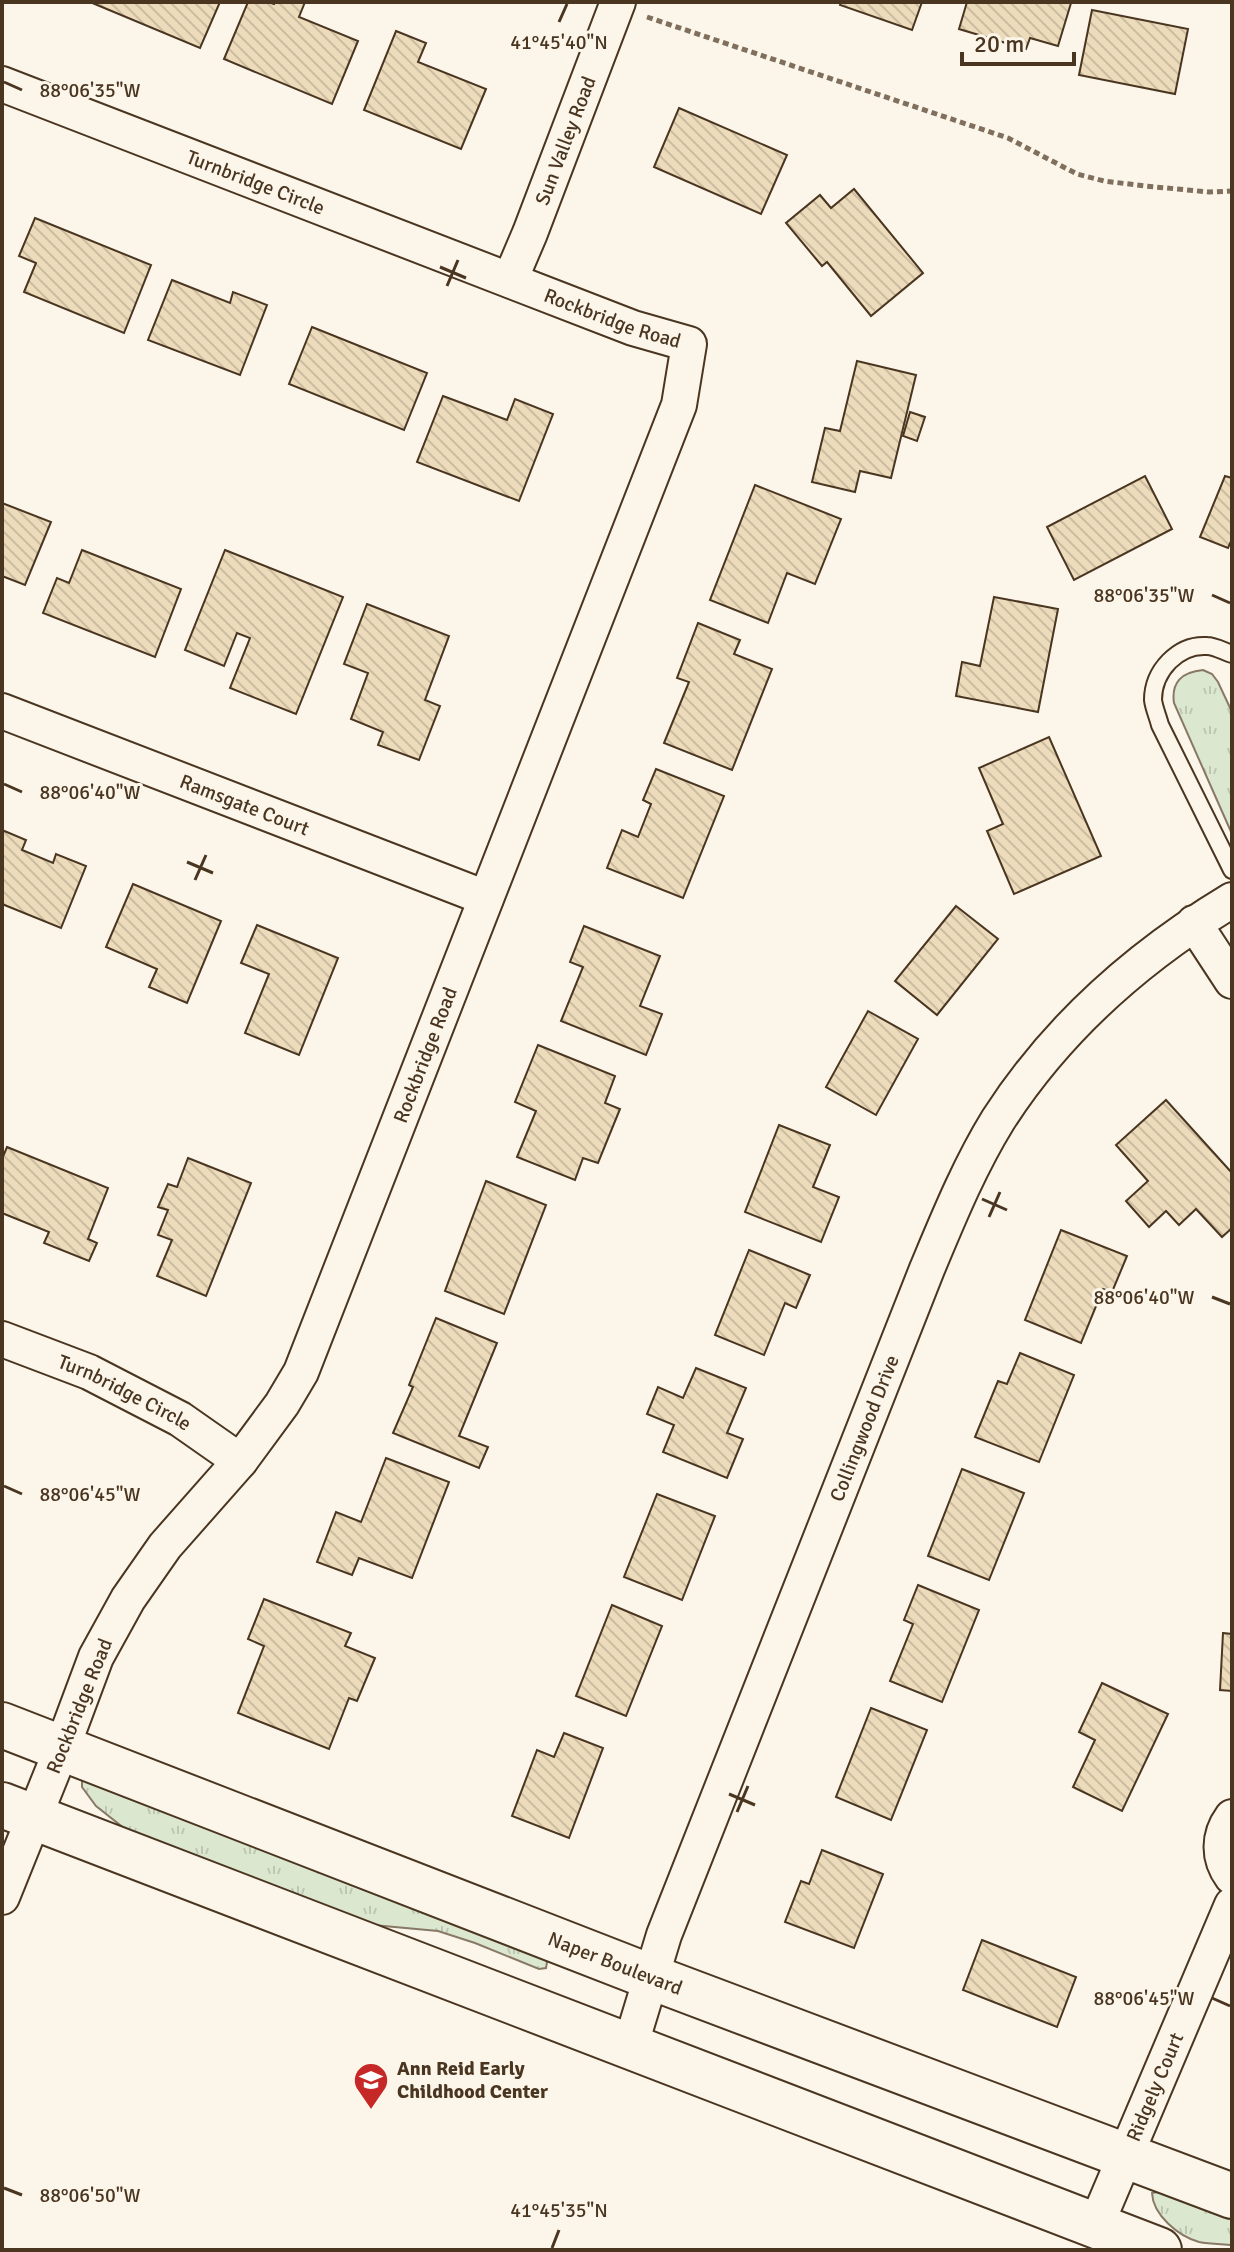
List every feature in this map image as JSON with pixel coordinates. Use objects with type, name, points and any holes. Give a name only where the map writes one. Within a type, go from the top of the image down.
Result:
[{"type":"main road","name":"Naper Boulevard","points":[[2,1725],[651,1977],[1232,2196]]},
{"type":"main road","points":[[18,1812],[1159,2250]]},
{"type":"street","name":"Sun Valley Road","points":[[510,280],[628,8]]},
{"type":"street","name":"Turnbridge Circle","points":[[2,84],[510,280]]},
{"type":"street","name":"Rockbridge Road","points":[[2,1897],[18,1812],[62,1748],[96,1657],[128,1599],[165,1546],[240,1461],[282,1404],[301,1372],[679,405],[689,344],[633,328],[510,280]]},
{"type":"street","name":"Ramsgate Court","points":[[2,711],[486,898]]},
{"type":"street","name":"Collingwood Drive","points":[[630,2047],[664,1935],[959,1194],[997,1122],[1030,1074],[1060,1039],[1094,1003],[1139,964],[1194,923],[1232,900]]},
{"type":"street","points":[[1194,923],[1232,981]]},
{"type":"street","name":"Turnbridge Circle","points":[[2,1339],[89,1372],[180,1419],[240,1461]]},
{"type":"street","points":[[1232,1817],[1221,1841],[1222,1858],[1232,1877]]},
{"type":"street","name":"Ridgely Court","points":[[1096,2225],[1232,1905]]},
{"type":"lane","points":[[1232,654],[1209,646],[1190,648],[1171,659],[1157,677],[1153,701],[1160,725],[1232,870]]},
{"type":"path","points":[[628,8],[1008,138],[1077,174],[1145,186],[1232,191]]},
{"type":"green space","points":[[1203,670],[1212,674],[1218,682],[1232,712],[1232,834],[1174,703],[1174,689],[1180,679]]},
{"type":"green space","points":[[82,1781],[89,1781],[544,1957],[546,1968],[539,1969],[438,1931],[373,1925],[129,1832],[96,1806],[82,1787]]},
{"type":"green space","points":[[1158,2192],[1232,2219],[1232,2245],[1199,2242],[1175,2230],[1162,2217],[1153,2201],[1152,2193]]},
{"type":"building","points":[[90,2],[220,2],[200,48]]},
{"type":"building","points":[[248,2],[305,2],[299,17],[358,41],[332,104],[224,59]]},
{"type":"building","points":[[841,2],[922,2],[912,30],[840,5]]},
{"type":"building","points":[[967,2],[1071,3],[1058,46],[1030,38],[1026,49],[959,29]]},
{"type":"building","points":[[1092,10],[1188,29],[1175,94],[1079,75]]},
{"type":"building","points":[[396,31],[426,43],[418,62],[486,89],[461,149],[364,110]]},
{"type":"building","points":[[679,108],[787,155],[761,214],[654,167]]},
{"type":"building","points":[[854,189],[923,273],[871,316],[827,262],[822,266],[786,223],[820,195],[831,208]]},
{"type":"building","points":[[35,218],[151,265],[124,333],[24,292],[36,263],[19,256]]},
{"type":"building","points":[[172,280],[230,303],[233,292],[267,305],[240,375],[148,340]]},
{"type":"building","points":[[312,327],[427,373],[404,430],[289,384]]},
{"type":"building","points":[[857,361],[916,375],[891,478],[860,471],[855,492],[812,482],[825,428],[840,431]]},
{"type":"building","points":[[443,396],[507,420],[515,399],[553,414],[519,501],[417,462]]},
{"type":"building","points":[[910,412],[925,417],[917,441],[903,436]]},
{"type":"building","points":[[1145,476],[1172,529],[1074,580],[1047,527]]},
{"type":"building","points":[[1225,476],[1232,478],[1232,539],[1228,548],[1200,537]]},
{"type":"building","points":[[755,485],[841,519],[815,584],[787,573],[768,623],[710,600]]},
{"type":"building","points":[[2,503],[51,522],[25,585],[2,576]]},
{"type":"building","points":[[82,550],[181,589],[155,657],[43,613],[57,578],[69,583]]},
{"type":"building","points":[[225,550],[343,597],[296,714],[230,688],[250,638],[237,633],[224,666],[185,650]]},
{"type":"building","points":[[994,597],[1058,609],[1038,712],[956,696],[962,662],[980,666]]},
{"type":"building","points":[[367,604],[449,636],[425,700],[440,706],[419,760],[378,745],[383,732],[351,719],[368,673],[344,664]]},
{"type":"building","points":[[698,623],[740,640],[734,654],[772,669],[732,770],[664,743],[689,682],[677,678]]},
{"type":"building","points":[[1049,737],[1101,856],[1014,894],[987,831],[1003,824],[979,768]]},
{"type":"building","points":[[656,769],[724,796],[683,898],[607,868],[622,830],[638,837],[651,804],[643,800]]},
{"type":"building","points":[[2,830],[26,840],[22,850],[53,863],[56,854],[86,866],[61,928],[2,904]]},
{"type":"building","points":[[133,884],[221,921],[187,1003],[149,987],[157,969],[106,947]]},
{"type":"building","points":[[956,906],[998,939],[937,1015],[895,981]]},
{"type":"building","points":[[257,925],[338,958],[299,1055],[245,1033],[269,974],[241,963]]},
{"type":"building","points":[[584,926],[660,956],[640,1006],[662,1014],[646,1055],[561,1021],[583,967],[570,962]]},
{"type":"building","points":[[868,1011],[918,1039],[876,1115],[826,1087]]},
{"type":"building","points":[[538,1045],[615,1076],[605,1103],[620,1109],[598,1163],[583,1158],[575,1180],[517,1157],[536,1111],[515,1102]]},
{"type":"building","points":[[1166,1100],[1232,1173],[1232,1228],[1222,1237],[1196,1209],[1179,1225],[1166,1211],[1149,1227],[1126,1201],[1148,1181],[1116,1145]]},
{"type":"building","points":[[779,1125],[830,1145],[813,1187],[839,1197],[821,1242],[745,1212]]},
{"type":"building","points":[[7,1147],[108,1188],[88,1239],[97,1243],[89,1261],[44,1243],[49,1232],[2,1213],[2,1159]]},
{"type":"building","points":[[188,1158],[251,1183],[206,1296],[157,1276],[172,1240],[158,1235],[168,1210],[158,1207],[168,1184],[177,1187]]},
{"type":"building","points":[[486,1181],[546,1205],[504,1314],[445,1291]]},
{"type":"building","points":[[1061,1230],[1127,1256],[1112,1292],[1103,1289],[1081,1343],[1025,1320]]},
{"type":"building","points":[[749,1250],[810,1275],[796,1308],[785,1303],[764,1355],[715,1335]]},
{"type":"building","points":[[436,1318],[497,1343],[459,1436],[488,1447],[479,1468],[393,1433],[413,1387],[409,1385]]},
{"type":"building","points":[[1020,1353],[1074,1375],[1039,1462],[975,1437],[998,1381],[1007,1384]]},
{"type":"building","points":[[696,1368],[746,1388],[727,1433],[743,1439],[727,1478],[663,1452],[674,1425],[647,1414],[658,1387],[683,1398]]},
{"type":"building","points":[[386,1458],[449,1482],[412,1578],[359,1558],[352,1575],[317,1562],[336,1512],[361,1522]]},
{"type":"building","points":[[962,1469],[1024,1493],[989,1580],[928,1556]]},
{"type":"building","points":[[657,1494],[715,1516],[682,1600],[624,1577]]},
{"type":"building","points":[[918,1585],[979,1610],[942,1702],[890,1681],[913,1624],[904,1620]]},
{"type":"building","points":[[264,1599],[351,1633],[345,1646],[375,1658],[357,1701],[349,1698],[329,1749],[238,1713],[264,1646],[248,1639]]},
{"type":"building","points":[[612,1605],[662,1626],[626,1716],[576,1696]]},
{"type":"building","points":[[1223,1633],[1232,1634],[1232,1691],[1220,1690]]},
{"type":"building","points":[[1102,1683],[1168,1714],[1122,1811],[1073,1787],[1095,1740],[1079,1732]]},
{"type":"building","points":[[871,1708],[927,1730],[891,1820],[836,1797]]},
{"type":"building","points":[[564,1733],[603,1748],[569,1838],[512,1816],[537,1750],[554,1757]]},
{"type":"building","points":[[822,1850],[883,1874],[854,1948],[785,1922],[801,1881],[809,1884]]},
{"type":"building","points":[[982,1940],[1076,1977],[1057,2027],[963,1990]]},
{"type":"place","name":"Ann Reid Early Childhood Center","points":[[371,2111]]}]
